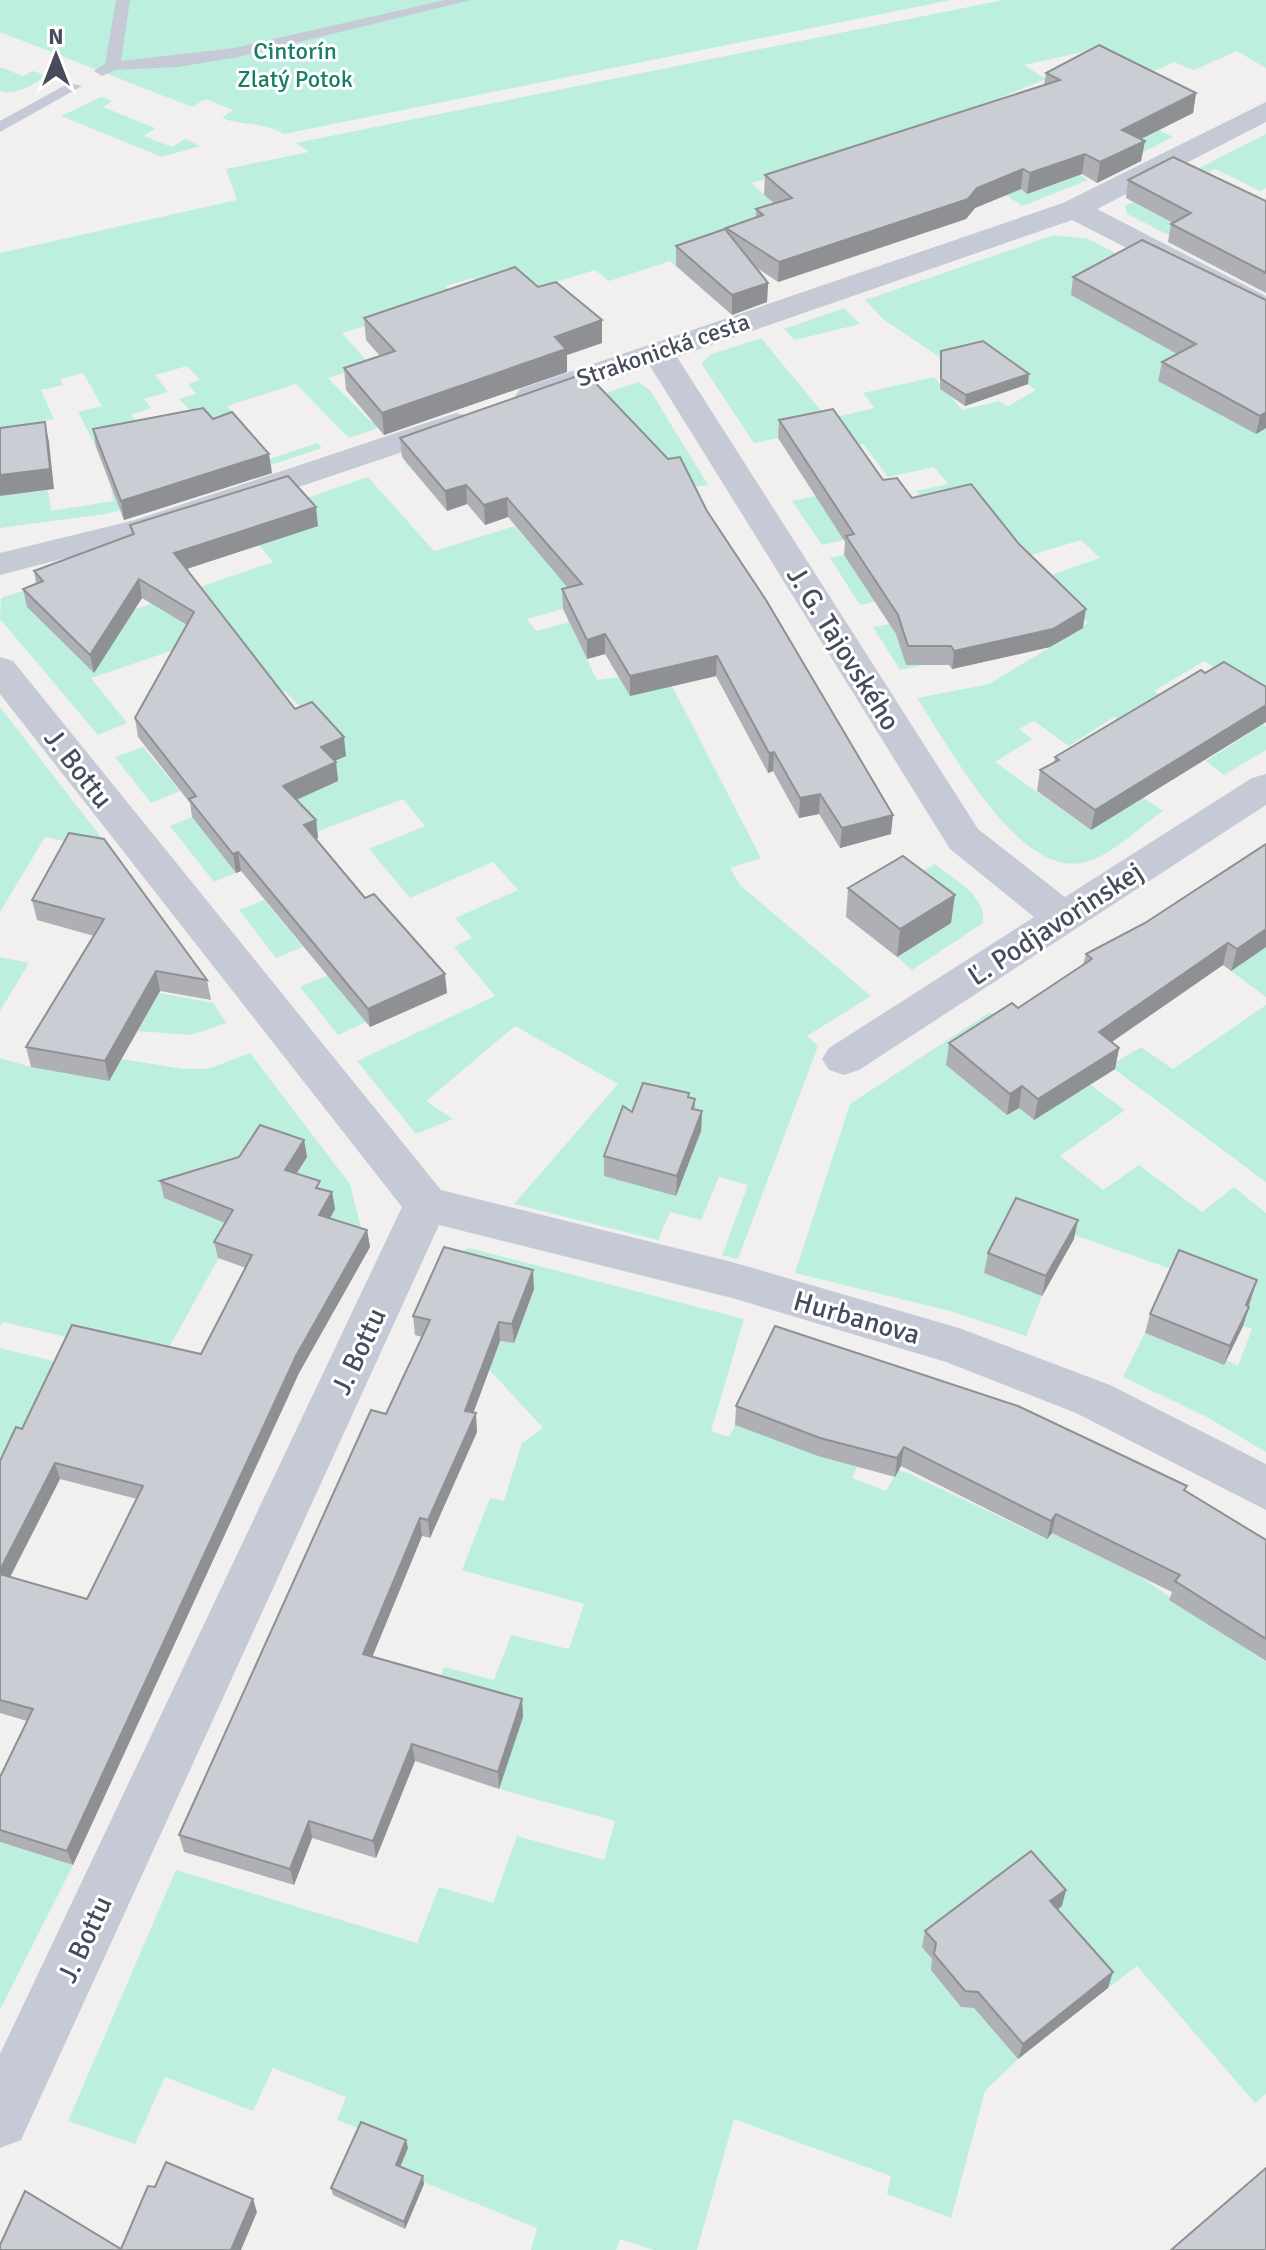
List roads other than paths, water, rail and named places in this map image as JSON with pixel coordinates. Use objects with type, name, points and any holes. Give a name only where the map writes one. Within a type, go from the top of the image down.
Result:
[{"type":"street","name":"Strakonická cesta","points":[[0,564],[147,527],[1074,209],[1266,111]]},
{"type":"street","points":[[1074,209],[1266,309]]},
{"type":"street","name":"J. G. Tajovského","points":[[658,352],[964,839],[1062,917]]},
{"type":"street","name":"J. Bottu","points":[[0,669],[426,1204],[0,2119]]},
{"type":"street","name":"Ľ. Podjavorinskej","points":[[844,1059],[1266,787]]},
{"type":"street","name":"Hurbanova","points":[[426,1204],[756,1288],[912,1332],[1034,1374],[1170,1435],[1266,1489]]},
{"type":"lane","points":[[123,0],[107,68],[234,53],[464,0]]},
{"type":"lane","points":[[0,127],[74,86]]},
{"type":"park label","name":"Cintorín Zlatý Potok","points":[[295,65]]}]
